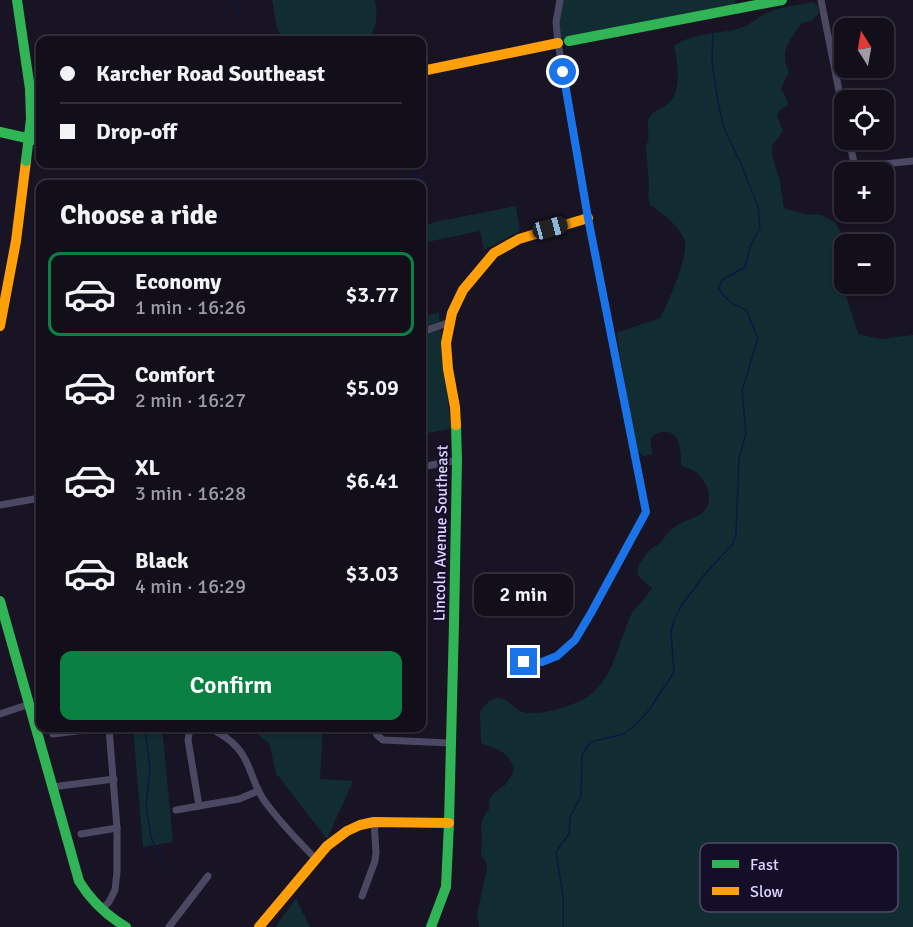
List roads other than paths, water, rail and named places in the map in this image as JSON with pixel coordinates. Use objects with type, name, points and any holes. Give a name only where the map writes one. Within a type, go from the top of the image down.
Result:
[{"type":"street","points":[[0,326],[16,242],[31,119],[36,101],[18,18],[17,0]]},
{"type":"street","points":[[524,662],[542,662],[557,656],[575,640],[646,512],[588,218],[563,42],[556,22],[560,0]]},
{"type":"street","points":[[426,70],[782,0]]},
{"type":"street","points":[[821,0],[839,90]]},
{"type":"street","points":[[0,132],[36,140]]},
{"type":"street","points":[[851,150],[855,167],[913,160]]},
{"type":"street","name":"Lincoln Avenue Southeast","points":[[431,927],[446,888],[449,823],[457,460],[454,407],[446,344],[450,322],[463,290],[494,253],[519,239],[588,218]]},
{"type":"street","points":[[426,331],[450,322]]},
{"type":"street","points":[[426,466],[457,460]]},
{"type":"street","points":[[0,506],[36,499]]},
{"type":"street","points":[[0,601],[36,727]]},
{"type":"street","points":[[0,714],[30,704]]},
{"type":"street","points":[[37,732],[79,881],[101,910],[126,927]]},
{"type":"street","points":[[53,735],[74,732]]},
{"type":"street","points":[[101,910],[109,902],[115,890],[117,872],[117,828],[109,732]]},
{"type":"street","points":[[189,732],[188,740],[199,806]]},
{"type":"street","points":[[218,732],[242,753],[258,791],[266,803],[316,859]]},
{"type":"street","points":[[376,732],[383,740],[450,743]]},
{"type":"street","points":[[52,788],[114,779]]},
{"type":"street","points":[[176,810],[239,799],[258,791]]},
{"type":"street","points":[[259,927],[333,840],[347,831],[374,822],[449,823]]},
{"type":"street","points":[[362,896],[375,861],[374,822]]},
{"type":"street","points":[[81,834],[117,828]]},
{"type":"street","points":[[169,927],[208,876]]},
{"type":"waterway","points":[[235,0],[239,17]]},
{"type":"waterway","points":[[563,927],[563,896],[556,852],[569,834],[570,817],[581,796],[582,755],[590,742],[624,734],[649,710],[674,672],[671,632],[674,620],[681,606],[704,575],[732,545],[736,534],[739,459],[746,433],[742,391],[758,338],[746,310],[731,302],[719,289],[722,280],[745,267],[751,244],[760,228],[758,207],[724,128],[718,103],[712,62],[713,31]]},
{"type":"waterway","points":[[411,168],[418,180]]},
{"type":"waterway","points":[[145,732],[150,769],[146,806],[151,837],[164,866]]}]
